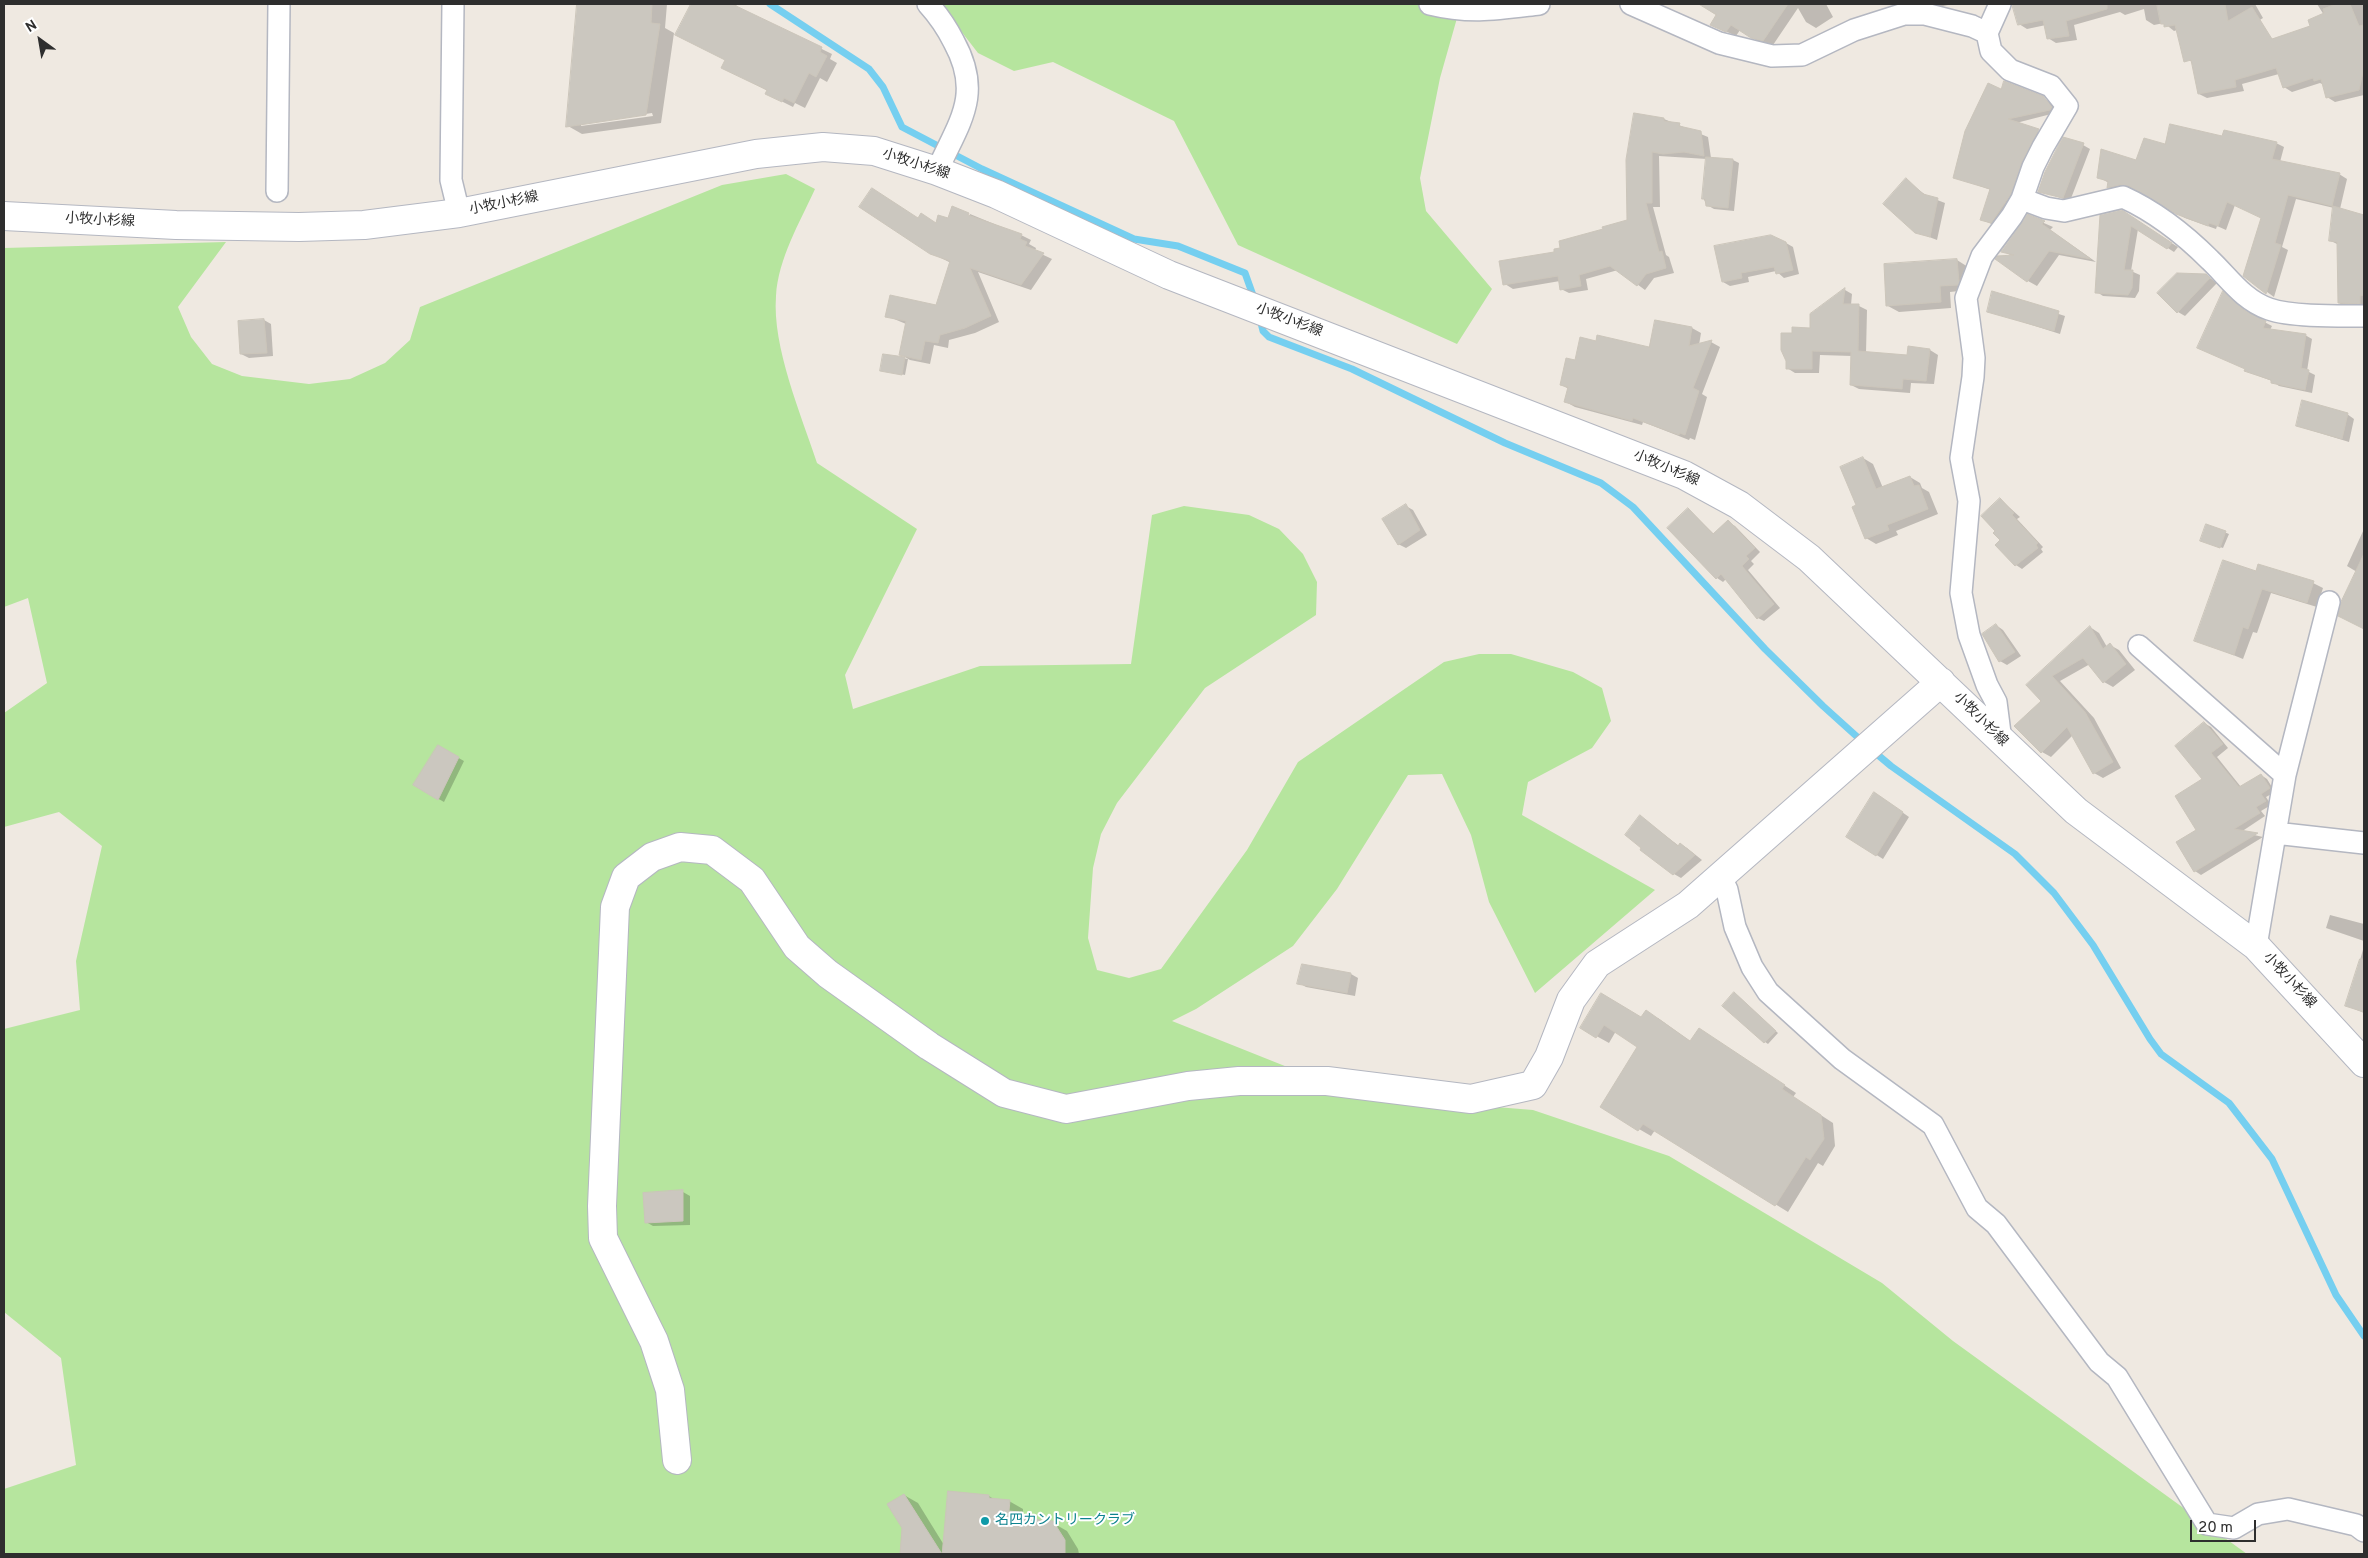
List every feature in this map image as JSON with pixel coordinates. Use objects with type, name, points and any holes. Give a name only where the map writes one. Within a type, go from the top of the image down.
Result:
[{"type":"main road","name":"小牧小杉線","points":[[4,216],[176,225],[299,227],[364,224],[459,213],[756,154],[823,147],[874,151],[939,168],[1169,275],[1684,474],[1739,504],[1809,558],[2076,811],[2256,946],[2364,1063]]},
{"type":"main road","points":[[678,1460],[670,1390],[654,1341],[604,1238],[602,1206],[615,907],[626,877],[652,857],[680,846],[712,850],[752,880],[797,947],[828,974],[929,1046],[1004,1093],[1066,1109],[1188,1086],[1239,1081],[1327,1081],[1471,1100],[1533,1085],[1549,1057],[1571,1000],[1597,964],[1688,905],[1941,682]]},
{"type":"street","points":[[277,191],[279,4]]},
{"type":"street","points":[[453,4],[451,180],[459,213]]},
{"type":"street","points":[[928,4],[941,20],[960,53],[968,81],[968,93],[953,137],[939,168]]},
{"type":"street","points":[[1430,4],[1451,9],[1481,11],[1539,4]]},
{"type":"street","points":[[1631,4],[1719,43],[1772,56],[1802,55],[1854,30],[1904,14],[1926,14],[1972,26],[1987,33]]},
{"type":"street","points":[[2000,4],[1987,33],[1991,51],[2010,70],[2051,86],[2067,106],[2033,167],[2022,199],[2012,216],[1982,256],[1966,298],[1974,358],[1961,458],[1969,501],[1961,593],[1969,635],[1986,685],[1996,702],[2001,741]]},
{"type":"street","points":[[2022,199],[2046,208],[2064,210],[2124,198],[2174,228],[2212,262],[2231,284],[2257,303],[2282,312],[2364,316]]},
{"type":"street","points":[[2256,946],[2285,775],[2329,602]]},
{"type":"street","points":[[2139,646],[2285,775]]},
{"type":"street","points":[[2275,833],[2364,843]]},
{"type":"street","points":[[1721,877],[1727,890],[1735,927],[1752,967],[1768,992],[1842,1059],[1933,1124],[1977,1208],[1996,1224],[2100,1362],[2117,1377],[2207,1524],[2234,1528],[2258,1514],[2288,1509],[2356,1525],[2364,1531]]},
{"type":"green space","points":[[940,4],[1461,4],[1440,78],[1420,178],[1426,211],[1492,289],[1457,344],[1238,245],[1174,121],[1053,62],[1014,71],[978,53]]},
{"type":"green space","name":"名四カントリークラブ","points":[[786,174],[815,189],[781,268],[776,296],[776,316],[778,337],[789,380],[817,463],[917,529],[845,675],[853,709],[980,666],[1131,664],[1152,515],[1184,506],[1249,515],[1279,529],[1303,554],[1317,582],[1316,615],[1205,688],[1117,803],[1101,834],[1093,868],[1088,938],[1097,970],[1129,978],[1161,969],[1247,850],[1298,762],[1444,662],[1479,654],[1511,654],[1573,672],[1602,688],[1611,721],[1592,748],[1528,782],[1522,815],[1655,890],[1535,993],[1489,902],[1471,835],[1442,774],[1408,775],[1337,889],[1293,946],[1196,1009],[1172,1021],[1360,1096],[1533,1110],[1669,1156],[1882,1283],[1953,1341],[2247,1554],[4,1554],[4,1489],[76,1465],[61,1358],[4,1312],[4,1029],[80,1010],[76,961],[102,846],[59,812],[4,827],[4,713],[47,683],[28,598],[4,607],[4,248],[226,242],[178,307],[191,337],[212,364],[242,376],[309,384],[350,379],[385,363],[410,340],[420,307],[722,185]]},
{"type":"building","points":[[577,4],[652,4],[651,23],[660,24],[646,115],[566,127]]},
{"type":"building","points":[[691,4],[732,4],[822,47],[820,52],[827,56],[816,77],[809,73],[794,103],[784,98],[782,102],[765,94],[767,90],[721,68],[725,60],[675,35]]},
{"type":"building","points":[[1699,4],[1788,4],[1763,41],[1751,38],[1731,25],[1726,32],[1710,25],[1716,15]]},
{"type":"building","points":[[2012,4],[2107,4],[2107,9],[2066,21],[2069,36],[2047,39],[2043,20],[2018,25]]},
{"type":"building","points":[[2157,4],[2225,4],[2228,21],[2252,7],[2272,39],[2310,26],[2308,20],[2324,13],[2323,9],[2336,4],[2350,4],[2359,26],[2364,25],[2364,68],[2359,90],[2326,98],[2321,79],[2314,81],[2313,78],[2283,88],[2276,68],[2235,80],[2236,87],[2198,94],[2191,60],[2184,62],[2175,25],[2164,27],[2164,24],[2161,24]]},
{"type":"building","points":[[2004,81],[2043,96],[2052,107],[2050,110],[2008,119],[2039,129],[2022,162],[2011,194],[1991,223],[1980,220],[1990,189],[1953,178],[1965,131],[1988,83],[2001,89]]},
{"type":"building","points":[[1634,113],[1664,118],[1664,121],[1680,123],[1679,126],[1701,131],[1704,156],[1684,152],[1663,154],[1652,152],[1652,203],[1646,203],[1659,252],[1662,251],[1666,268],[1646,274],[1637,286],[1610,266],[1579,275],[1581,286],[1560,290],[1558,276],[1503,285],[1499,261],[1554,252],[1554,249],[1560,248],[1559,241],[1603,229],[1602,227],[1627,220],[1626,160]]},
{"type":"building","points":[[2170,124],[2222,136],[2224,130],[2277,142],[2272,159],[2340,173],[2332,206],[2288,195],[2275,243],[2281,245],[2266,294],[2243,276],[2261,218],[2227,202],[2218,226],[2209,223],[2208,226],[2176,214],[2129,186],[2120,185],[2107,188],[2108,181],[2097,178],[2101,149],[2136,160],[2144,138],[2165,144]]},
{"type":"building","points":[[2063,137],[2084,143],[2063,198],[2038,192],[2045,172]]},
{"type":"building","points":[[1706,157],[1733,159],[1728,208],[1706,206],[1705,199],[1702,199]]},
{"type":"building","points":[[1906,178],[1923,194],[1938,198],[1930,237],[1915,233],[1883,204]]},
{"type":"building","points":[[872,188],[918,218],[921,213],[936,223],[938,215],[948,218],[952,206],[969,213],[968,215],[1022,234],[1020,239],[1027,242],[1025,246],[1044,253],[1021,285],[970,268],[991,316],[965,328],[940,335],[938,343],[925,341],[921,360],[899,355],[906,321],[885,317],[890,295],[936,305],[950,261],[930,254],[859,207]]},
{"type":"building","points":[[2333,206],[2364,215],[2364,295],[2360,296],[2360,304],[2338,303],[2337,242],[2329,241]]},
{"type":"building","points":[[2122,210],[2172,243],[2167,249],[2131,226],[2124,270],[2133,270],[2132,288],[2128,295],[2095,293],[2100,215]]},
{"type":"building","points":[[2027,214],[2045,221],[2042,224],[2091,259],[2049,251],[2027,282],[1995,259],[1997,256],[2014,255],[2001,252]]},
{"type":"building","points":[[1771,235],[1786,242],[1793,270],[1776,274],[1774,267],[1741,273],[1742,278],[1722,282],[1714,246]]},
{"type":"building","points":[[1957,259],[1958,285],[1940,286],[1941,302],[1886,306],[1884,264]]},
{"type":"building","points":[[2177,273],[2206,274],[2210,278],[2177,313],[2157,293]]},
{"type":"building","points":[[1845,288],[1843,304],[1859,304],[1858,351],[1907,355],[1908,346],[1930,349],[1926,381],[1903,379],[1902,389],[1850,385],[1851,352],[1812,351],[1812,369],[1786,369],[1786,361],[1781,350],[1781,333],[1792,333],[1792,327],[1810,328],[1810,314]]},
{"type":"building","points":[[1992,291],[2059,311],[2054,331],[1987,312]]},
{"type":"building","points":[[2223,291],[2244,310],[2266,321],[2263,328],[2306,334],[2301,368],[2309,370],[2305,390],[2271,383],[2271,380],[2244,371],[2245,369],[2197,348]]},
{"type":"building","points":[[264,319],[267,353],[240,354],[238,321]]},
{"type":"building","points":[[1655,320],[1692,327],[1689,346],[1712,340],[1693,388],[1699,391],[1685,435],[1680,433],[1679,435],[1633,418],[1632,421],[1564,402],[1568,387],[1560,385],[1566,358],[1575,360],[1580,337],[1596,341],[1597,335],[1649,347]]},
{"type":"building","points":[[883,354],[905,357],[902,375],[880,371]]},
{"type":"building","points":[[2302,400],[2348,413],[2342,439],[2296,426]]},
{"type":"building","points":[[1863,457],[1876,489],[1910,476],[1914,486],[1919,485],[1928,509],[1887,525],[1889,530],[1865,539],[1852,507],[1856,505],[1840,467]]},
{"type":"building","points":[[2000,498],[2014,513],[2012,515],[2038,543],[2036,545],[2038,548],[2015,566],[1995,545],[2000,540],[1993,533],[1995,531],[1981,516]]},
{"type":"building","points":[[1406,504],[1420,530],[1398,545],[1382,519]]},
{"type":"building","points":[[1688,508],[1713,534],[1728,520],[1755,548],[1746,556],[1749,559],[1742,566],[1774,604],[1757,619],[1721,574],[1716,579],[1667,528]]},
{"type":"building","points":[[2206,524],[2226,531],[2220,548],[2200,541]]},
{"type":"building","points":[[2364,554],[2364,629],[2338,616],[2341,602]]},
{"type":"building","points":[[2223,560],[2256,571],[2258,564],[2314,581],[2307,603],[2262,589],[2248,629],[2243,627],[2234,655],[2194,641]]},
{"type":"building","points":[[1996,624],[2015,652],[1999,662],[1982,634]]},
{"type":"building","points":[[2090,626],[2103,649],[2110,643],[2126,664],[2103,683],[2083,658],[2052,676],[2085,712],[2113,762],[2093,774],[2067,727],[2041,753],[2014,726],[2041,701],[2026,685]]},
{"type":"building","points":[[2204,722],[2223,744],[2211,753],[2239,787],[2261,774],[2270,788],[2261,794],[2266,801],[2256,807],[2260,813],[2234,829],[2258,833],[2194,872],[2176,842],[2196,830],[2175,796],[2202,779],[2175,746]]},
{"type":"building","points":[[438,745],[459,757],[438,800],[413,785]]},
{"type":"building","points":[[1874,792],[1903,812],[1876,856],[1846,837]]},
{"type":"building","points":[[1640,815],[1678,846],[1680,843],[1695,855],[1673,875],[1640,850],[1641,848],[1625,835]]},
{"type":"building","points":[[2360,959],[2364,959],[2364,1012],[2345,1006]]},
{"type":"building","points":[[1302,964],[1351,973],[1347,993],[1297,984]]},
{"type":"building","points":[[1734,992],[1776,1031],[1764,1043],[1722,1006]]},
{"type":"building","points":[[1601,993],[1641,1017],[1646,1010],[1690,1041],[1699,1028],[1785,1085],[1782,1089],[1821,1115],[1824,1139],[1810,1160],[1806,1157],[1775,1206],[1643,1124],[1638,1131],[1600,1107],[1637,1047],[1604,1025],[1596,1038],[1580,1028]]},
{"type":"building","points":[[683,1190],[683,1221],[645,1223],[643,1193]]},
{"type":"building","name":"名四カントリークラブ","points":[[948,1491],[989,1495],[989,1498],[1010,1500],[1009,1511],[1019,1512],[1018,1518],[1053,1521],[1065,1540],[1065,1554],[942,1554]]},
{"type":"building","points":[[904,1494],[942,1554],[900,1554],[902,1528],[887,1504]]},
{"type":"waterway","points":[[770,4],[869,69],[883,87],[902,127],[982,169],[1134,239],[1178,246],[1245,273],[1255,301]]},
{"type":"waterway","points":[[1260,319],[1263,331],[1269,337],[1352,369],[1505,443],[1601,483],[1633,507],[1765,649],[1864,743]]},
{"type":"waterway","points":[[1872,750],[1891,766],[2015,854],[2054,893],[2093,945],[2161,1054],[2229,1103],[2272,1159],[2336,1295],[2364,1336]]},
{"type":"place","name":"名四カントリークラブ","points":[[985,1521]]}]
